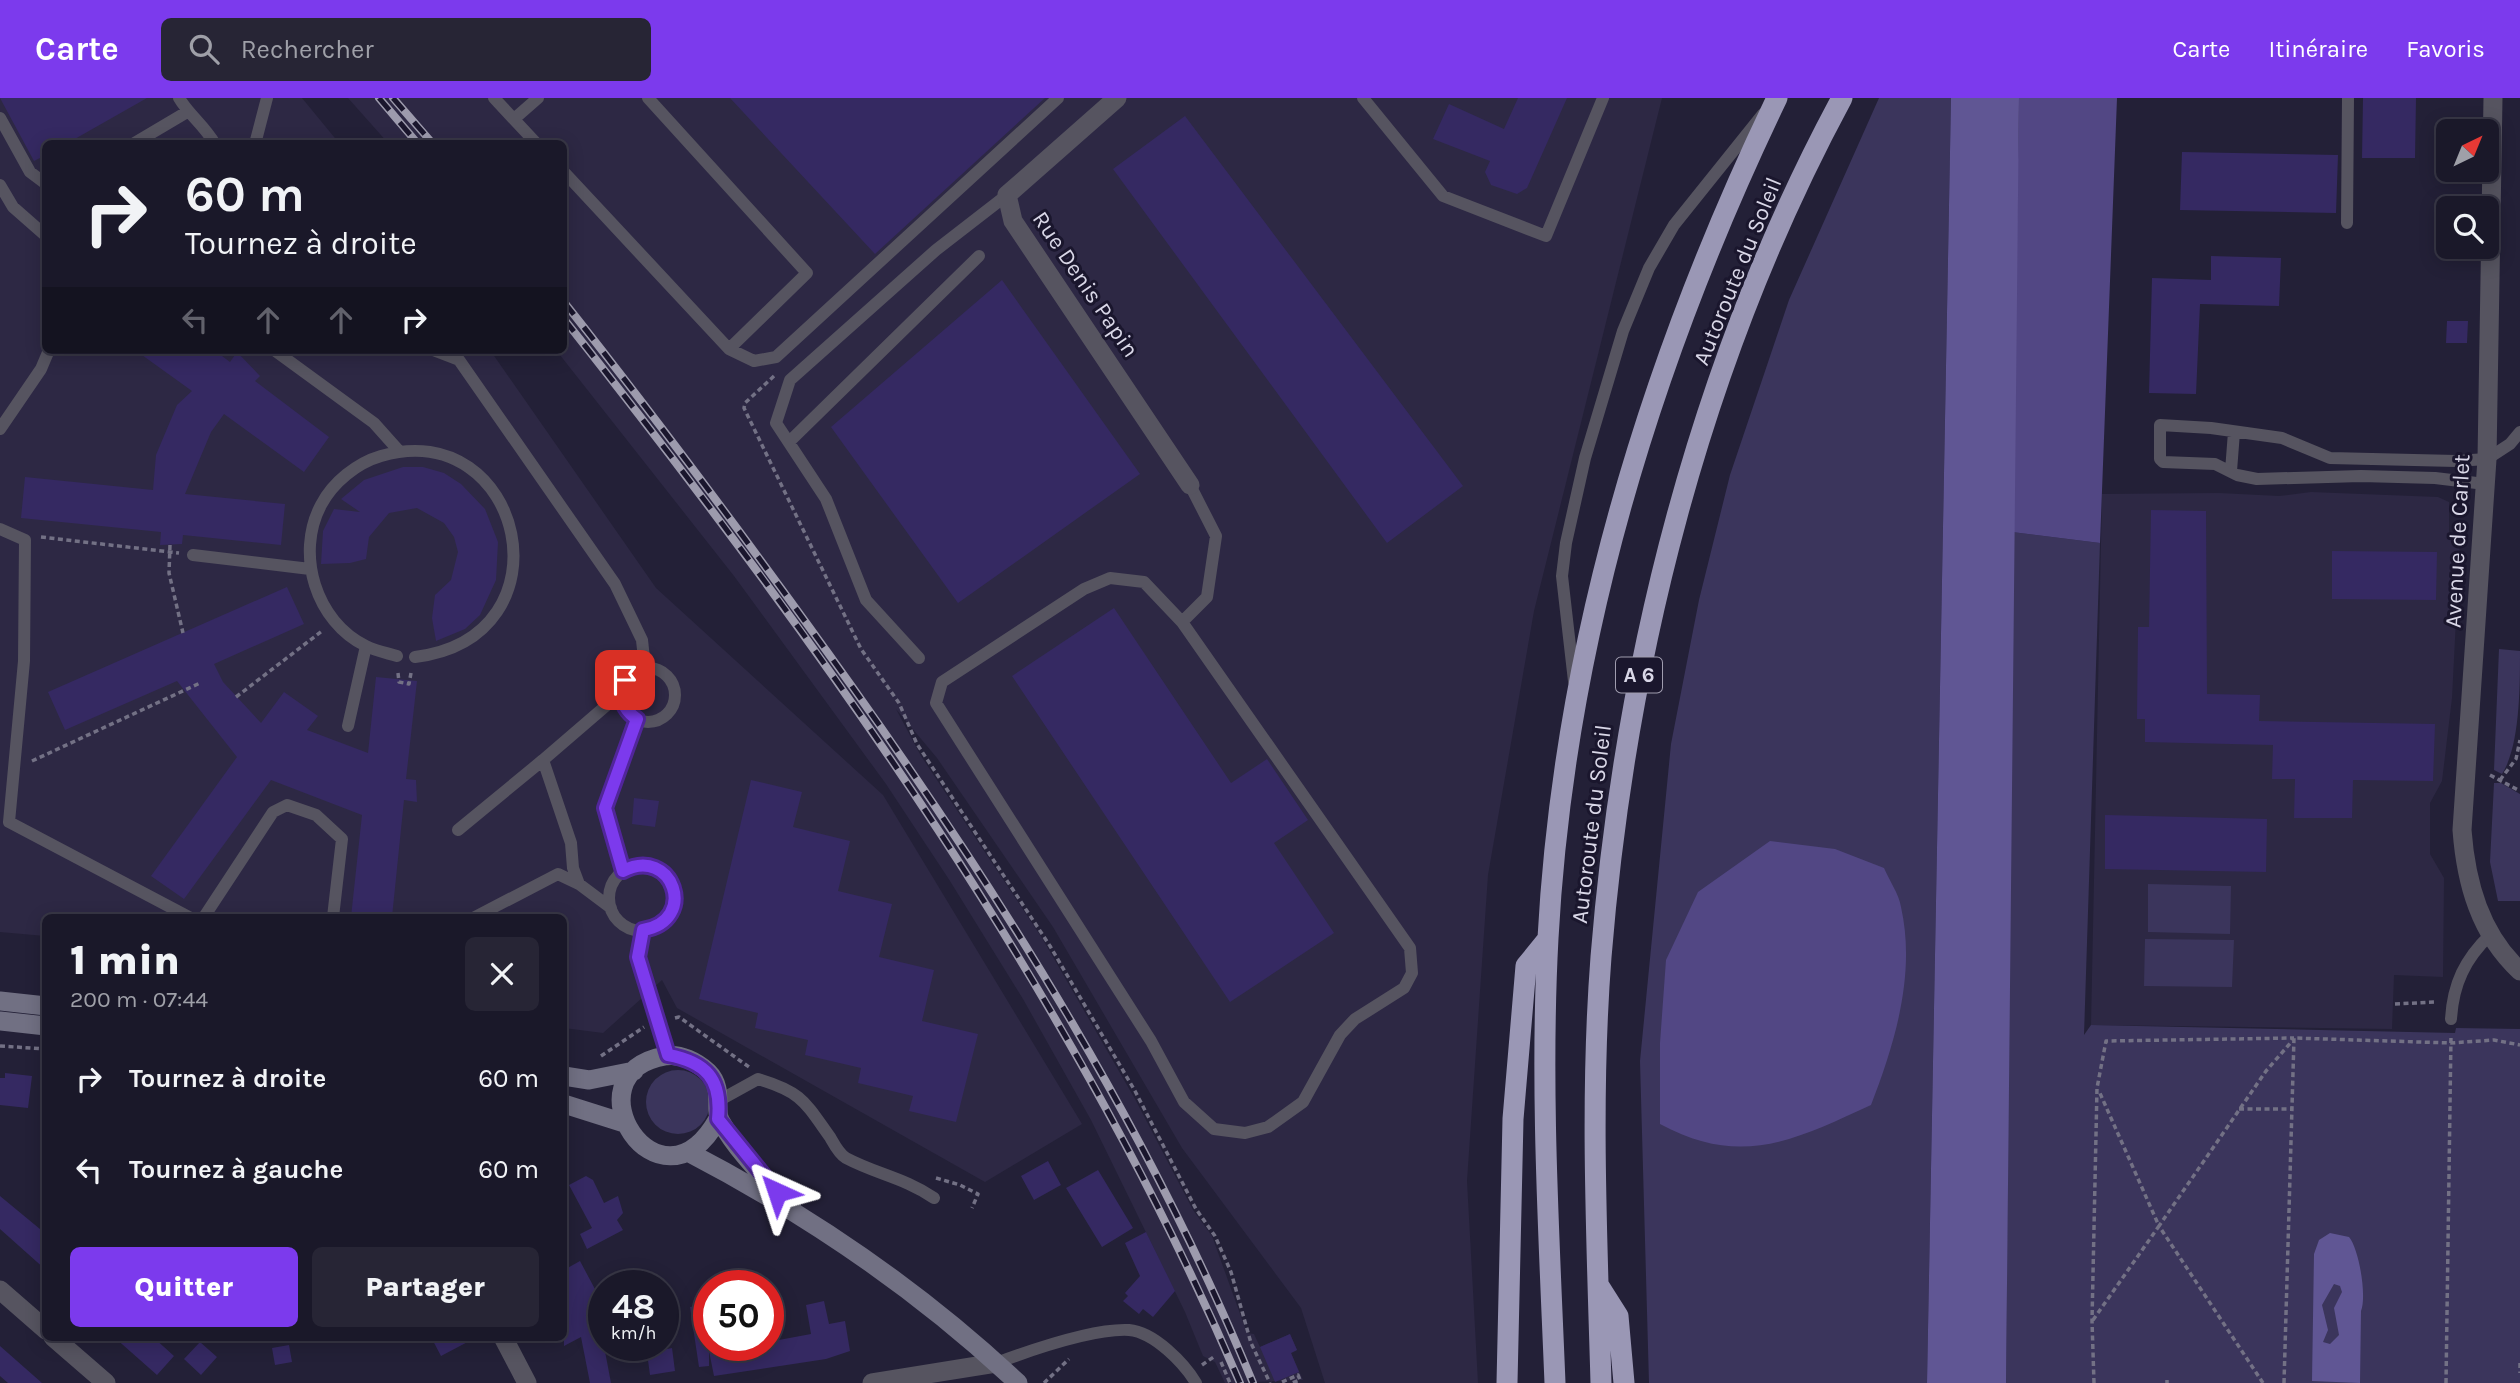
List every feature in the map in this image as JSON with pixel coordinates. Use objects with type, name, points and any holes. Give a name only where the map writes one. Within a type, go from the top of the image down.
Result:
[{"type":"highway","name":"Autoroute du Soleil","points":[[1555,1383],[1545,1116],[1548,939],[1560,793],[1576,698],[1612,537],[1648,411],[1698,275],[1777,98]]},
{"type":"highway","name":"Autoroute du Soleil","points":[[1601,1383],[1597,1065],[1601,961],[1611,857],[1640,670],[1679,513],[1746,309],[1842,98]]},
{"type":"highway","points":[[1507,1383],[1513,1119],[1526,966],[1548,939]]},
{"type":"highway","points":[[1598,1286],[1618,1316],[1624,1383]]},
{"type":"main road","points":[[0,1001],[42,1006]]},
{"type":"main road","points":[[0,1021],[42,1026]]},
{"type":"main road","points":[[719,1110],[707,1139],[688,1152],[673,1155],[656,1153],[638,1142],[624,1124],[621,1113],[623,1089],[634,1071],[650,1059],[668,1055],[691,1059],[710,1074],[719,1110],[748,1159],[792,1208]]},
{"type":"main road","points":[[567,1076],[589,1080],[634,1071]]},
{"type":"main road","points":[[567,1105],[624,1124]]},
{"type":"main road","points":[[688,1152],[792,1208],[916,1294],[1018,1383]]},
{"type":"street","name":"Rue Denis Papin","points":[[1117,98],[1007,195],[1013,220],[1190,485]]},
{"type":"street","name":"Avenue de Carlet","points":[[2493,98],[2487,459],[2462,830],[2470,890],[2490,935],[2505,957],[2520,971]]},
{"type":"street","points":[[0,1290],[42,1327]]},
{"type":"street","points":[[58,1341],[106,1383]]},
{"type":"street","points":[[505,1341],[527,1383]]},
{"type":"street","points":[[873,1383],[996,1363]]},
{"type":"lane","points":[[179,98],[187,112],[201,120],[213,140]]},
{"type":"lane","points":[[256,140],[267,98]]},
{"type":"lane","points":[[494,98],[533,140]]},
{"type":"lane","points":[[514,119],[538,98]]},
{"type":"lane","points":[[648,98],[807,273],[729,349]]},
{"type":"lane","points":[[567,175],[729,349],[754,361],[776,357],[1058,98]]},
{"type":"lane","points":[[1363,98],[1443,196],[1546,236],[1603,98]]},
{"type":"lane","points":[[1576,698],[1562,576],[1571,514],[1623,331],[1649,268],[1674,225],[1777,98]]},
{"type":"lane","points":[[2347,223],[2348,98]]},
{"type":"lane","points":[[140,140],[187,112]]},
{"type":"lane","points":[[0,118],[30,172],[42,181]]},
{"type":"lane","points":[[0,186],[12,207],[42,233]]},
{"type":"lane","points":[[919,658],[866,600],[826,499],[776,423],[790,380],[936,250],[1007,195]]},
{"type":"lane","points":[[789,442],[979,256]]},
{"type":"lane","points":[[0,429],[41,369],[47,354]]},
{"type":"lane","points":[[279,354],[374,423],[399,451]]},
{"type":"lane","points":[[454,355],[615,584],[642,640],[645,668]]},
{"type":"lane","points":[[2485,484],[2398,477],[2257,479],[2215,464],[2163,462],[2160,459],[2160,425],[2282,438],[2330,458],[2487,459],[2515,448],[2520,432]]},
{"type":"lane","points":[[2231,471],[2234,432]]},
{"type":"lane","points":[[397,656],[366,646],[335,622],[320,600],[310,569],[310,536],[321,505],[340,479],[368,460],[399,451],[434,453],[467,466],[493,489],[510,520],[516,555],[509,589],[492,620],[465,642],[432,655],[415,657]]},
{"type":"lane","points":[[1182,622],[1207,597],[1216,536],[1190,485]]},
{"type":"lane","points":[[0,529],[25,540],[24,661],[9,822],[183,914]]},
{"type":"lane","points":[[193,555],[310,569]]},
{"type":"lane","points":[[1110,578],[1144,582],[1182,622],[1410,948],[1412,973],[1404,988],[1356,1019],[1340,1035],[1303,1102],[1268,1127],[1245,1133],[1214,1129],[1184,1102],[1150,1041],[936,703],[942,682],[1084,589],[1110,578]]},
{"type":"lane","points":[[348,726],[366,646]]},
{"type":"lane","points":[[458,830],[622,692],[632,673],[645,668],[665,674],[674,688],[673,705],[662,718],[645,722],[637,719],[624,707],[622,692]]},
{"type":"lane","points":[[623,871],[605,808],[637,719]]},
{"type":"lane","points":[[543,760],[571,843],[572,868],[579,884]]},
{"type":"lane","points":[[206,914],[273,812],[287,804],[316,815],[342,839],[333,914]]},
{"type":"lane","points":[[481,914],[558,874],[579,884],[611,908],[623,925],[643,930],[662,924],[669,917],[674,908],[674,887],[661,871],[652,866],[632,866],[623,871],[611,888],[611,908]]},
{"type":"lane","points":[[643,930],[638,957],[668,1055]]},
{"type":"lane","points":[[2451,1019],[2457,981],[2471,953],[2490,935]]},
{"type":"lane","points":[[719,1110],[758,1079],[787,1087],[812,1108],[843,1157],[910,1182],[934,1198]]},
{"type":"lane","points":[[996,1363],[1094,1335],[1130,1330],[1155,1341],[1188,1371],[1196,1383]]},
{"type":"path","points":[[744,408],[861,649],[900,703],[917,744],[1050,946],[1135,1091],[1196,1209],[1215,1236],[1246,1316],[1251,1343],[1270,1383]]},
{"type":"path","points":[[25,540],[49,536],[193,555]]},
{"type":"path","points":[[170,545],[169,573],[183,633]]},
{"type":"path","points":[[236,697],[335,622]]},
{"type":"path","points":[[14,769],[200,683]]},
{"type":"path","points":[[2500,780],[2516,759],[2520,740]]},
{"type":"path","points":[[2490,775],[2520,791]]},
{"type":"path","points":[[2395,1004],[2452,1002]]},
{"type":"path","points":[[2446,1383],[2451,1019]]},
{"type":"path","points":[[2284,1383],[2294,1038]]},
{"type":"path","points":[[2092,1321],[2239,1109],[2294,1038]]},
{"type":"path","points":[[2094,1383],[2092,1321],[2097,1088],[2106,1041],[2294,1038],[2451,1043],[2494,1040],[2520,1045]]},
{"type":"path","points":[[0,1045],[42,1049]]},
{"type":"path","points":[[2097,1088],[2159,1226],[2263,1383]]},
{"type":"path","points":[[2239,1109],[2292,1109]]},
{"type":"path","points":[[1201,1366],[1215,1356]]},
{"type":"path","points":[[1044,1383],[1069,1359]]},
{"type":"path","points":[[1221,1362],[1230,1383]]},
{"type":"path","points":[[2520,1363],[2520,1373]]},
{"type":"path","points":[[1281,1382],[1298,1375],[1300,1380],[1292,1383]]},
{"type":"shaded area","points":[[0,98],[302,98],[337,140],[42,140],[42,354],[493,354],[656,588],[883,795],[1082,1124],[985,1182],[677,1008],[662,980],[603,1033],[567,1028],[567,914],[42,914],[42,936],[0,932]]},
{"type":"shaded area","points":[[348,98],[1662,98],[1534,611],[1488,875],[1467,1181],[1478,1383],[1325,1383],[1301,1308],[1182,1148],[1053,927],[937,758],[896,709],[921,756],[1042,938],[1135,1099],[1193,1210],[1212,1236],[1247,1333],[1254,1334],[1260,1347],[1290,1334],[1297,1350],[1291,1353],[1303,1380],[1225,1383],[1215,1362],[1203,1356],[1185,1312],[1091,1120],[1023,999],[950,881],[886,784],[734,576],[559,354],[567,354],[567,140],[385,140]]},
{"type":"shaded area","points":[[1879,98],[1951,98],[1927,1383],[1649,1383],[1640,1061],[1671,744],[1699,600],[1730,475],[1789,300]]},
{"type":"shaded area","points":[[1951,98],[2019,98],[2006,1383],[1927,1383]]},
{"type":"shaded area","points":[[2019,98],[2117,98],[2100,543],[2012,532]]},
{"type":"shaded area","points":[[2311,492],[2438,497],[2449,502],[2449,539],[2460,540],[2452,698],[2442,781],[2430,803],[2430,854],[2444,878],[2443,977],[2394,975],[2392,1029],[2091,1025],[2102,494],[2219,493],[2279,496]]},
{"type":"shaded area","points":[[2012,532],[2100,543],[2084,1035],[2091,1025],[2455,1033],[2456,1028],[2520,1029],[2520,1383],[2006,1383]]},
{"type":"shaded area","points":[[2499,649],[2520,651],[2516,733],[2502,774],[2494,770]]},
{"type":"shaded area","points":[[2494,783],[2501,783],[2520,794],[2520,901],[2498,901],[2490,862]]},
{"type":"shaded area","points":[[1770,841],[1835,849],[1884,868],[1900,902],[1905,932],[1906,957],[1901,1008],[1871,1105],[1792,1138],[1742,1147],[1716,1145],[1660,1124],[1660,1043],[1666,960],[1698,892]]},
{"type":"shaded area","points":[[2148,884],[2231,886],[2230,934],[2148,932]]},
{"type":"shaded area","points":[[2145,939],[2234,940],[2232,987],[2144,986]]},
{"type":"shaded area","points":[[678,1070],[690,1072],[701,1079],[708,1090],[708,1114],[701,1125],[690,1132],[678,1134],[666,1132],[655,1125],[648,1114],[646,1102],[648,1090],[655,1079],[666,1072]]},
{"type":"shaded area","points":[[2330,1233],[2349,1237],[2356,1252],[2363,1295],[2360,1383],[2312,1381],[2314,1254],[2319,1240]],"holes":[[[2334,1284],[2340,1286],[2342,1292],[2334,1308],[2339,1335],[2330,1344],[2323,1342],[2328,1330],[2322,1305]]]},
{"type":"building","points":[[0,98],[147,98],[73,140],[42,140],[42,157],[34,161]]},
{"type":"building","points":[[730,98],[1045,98],[875,254]]},
{"type":"building","points":[[1518,98],[1567,98],[1527,188],[1517,194],[1491,185],[1485,172],[1490,161],[1433,139],[1449,104],[1504,129]]},
{"type":"building","points":[[2363,98],[2416,98],[2415,158],[2362,158]]},
{"type":"building","points":[[1185,116],[1463,486],[1387,543],[1113,169]]},
{"type":"building","points":[[2182,152],[2338,155],[2336,213],[2180,210]]},
{"type":"building","points":[[2211,256],[2281,258],[2279,306],[2200,304],[2196,394],[2149,393],[2152,278],[2211,280]]},
{"type":"building","points":[[1002,280],[1140,474],[958,603],[831,427]]},
{"type":"building","points":[[2447,321],[2468,321],[2467,343],[2446,343]]},
{"type":"building","points":[[141,354],[219,354],[230,362],[236,354],[239,354],[260,376],[255,381],[329,437],[304,472],[224,414],[211,432],[185,494],[285,504],[281,545],[183,535],[182,544],[160,545],[161,532],[21,518],[25,477],[153,490],[156,455],[177,405],[192,391]]},
{"type":"building","points":[[403,467],[423,467],[444,473],[461,484],[485,509],[498,542],[496,580],[480,615],[465,629],[436,641],[432,618],[435,595],[451,580],[458,552],[454,537],[444,523],[417,508],[389,513],[369,537],[366,559],[350,563],[321,564],[323,531],[334,509],[360,512],[341,499],[364,480]]},
{"type":"building","points":[[2151,510],[2206,511],[2207,694],[2260,695],[2259,721],[2435,724],[2433,781],[2353,780],[2352,818],[2294,818],[2295,779],[2272,779],[2273,745],[2145,742],[2145,719],[2137,719],[2138,627],[2149,627]]},
{"type":"building","points":[[2332,551],[2437,552],[2436,600],[2332,599]]},
{"type":"building","points":[[287,587],[304,624],[214,664],[223,682],[261,723],[284,692],[318,716],[307,730],[368,753],[376,677],[417,681],[406,779],[416,780],[417,802],[404,800],[392,914],[351,914],[362,815],[271,780],[184,899],[151,876],[237,757],[177,681],[65,730],[48,692]]},
{"type":"building","points":[[1114,608],[1231,783],[1267,759],[1308,820],[1274,843],[1334,933],[1230,1002],[1012,676]]},
{"type":"building","points":[[751,780],[802,792],[793,827],[850,841],[838,891],[892,904],[879,957],[934,970],[922,1021],[978,1034],[956,1122],[909,1111],[913,1096],[858,1083],[861,1068],[805,1055],[808,1040],[755,1028],[758,1013],[699,999]]},
{"type":"building","points":[[634,798],[659,801],[655,827],[632,824]]},
{"type":"building","points":[[2105,815],[2267,819],[2266,872],[2105,869]]},
{"type":"building","points":[[5,1073],[32,1076],[28,1108],[0,1105],[0,1078],[5,1078]]},
{"type":"building","points":[[1048,1161],[1061,1185],[1034,1200],[1021,1176]]},
{"type":"building","points":[[1098,1170],[1133,1228],[1102,1247],[1066,1188]]},
{"type":"building","points":[[586,1176],[593,1180],[604,1203],[618,1196],[623,1213],[617,1220],[623,1230],[587,1249],[580,1234],[592,1228],[569,1185]]},
{"type":"building","points":[[0,1196],[42,1231],[42,1266],[0,1229]]},
{"type":"building","points":[[1146,1232],[1175,1291],[1153,1317],[1143,1309],[1139,1314],[1123,1301],[1128,1296],[1125,1293],[1140,1276],[1125,1243]]},
{"type":"building","points":[[580,1261],[588,1276],[588,1361],[607,1361],[611,1383],[590,1383],[581,1337],[564,1346],[564,1341],[567,1341],[567,1268]]},
{"type":"building","points":[[824,1301],[829,1324],[845,1321],[850,1351],[826,1359],[714,1376],[711,1361],[784,1361],[784,1339],[811,1334],[806,1305]]},
{"type":"building","points":[[1290,1334],[1297,1350],[1291,1353],[1299,1372],[1275,1382],[1260,1347]]},
{"type":"building","points":[[119,1341],[157,1341],[174,1356],[157,1375]]},
{"type":"building","points":[[433,1341],[469,1341],[441,1356]]},
{"type":"building","points":[[200,1342],[217,1357],[201,1375],[184,1359]]},
{"type":"building","points":[[289,1345],[292,1362],[275,1365],[272,1348]]},
{"type":"building","points":[[0,1346],[42,1383],[8,1383],[0,1376]]},
{"type":"building","points":[[648,1361],[674,1361],[675,1371],[650,1375]]},
{"type":"building","points":[[698,1361],[709,1361],[709,1366],[699,1367]]},
{"type":"railway","points":[[379,98],[415,140]]},
{"type":"railway","points":[[393,98],[430,140]]},
{"type":"railway","points":[[567,306],[710,492],[851,685],[1020,936],[1122,1110],[1169,1199],[1213,1290],[1253,1383]]},
{"type":"railway","points":[[567,323],[756,570],[849,698],[938,829],[1022,963],[1101,1099],[1174,1239],[1240,1383]]},
{"type":"route","points":[[625,680],[621,698],[629,714],[637,719],[605,808],[623,871],[632,866],[652,866],[661,871],[674,887],[674,908],[662,924],[643,930],[638,957],[657,1023],[668,1055],[691,1059],[710,1074],[720,1095],[718,1119],[777,1192]]}]
